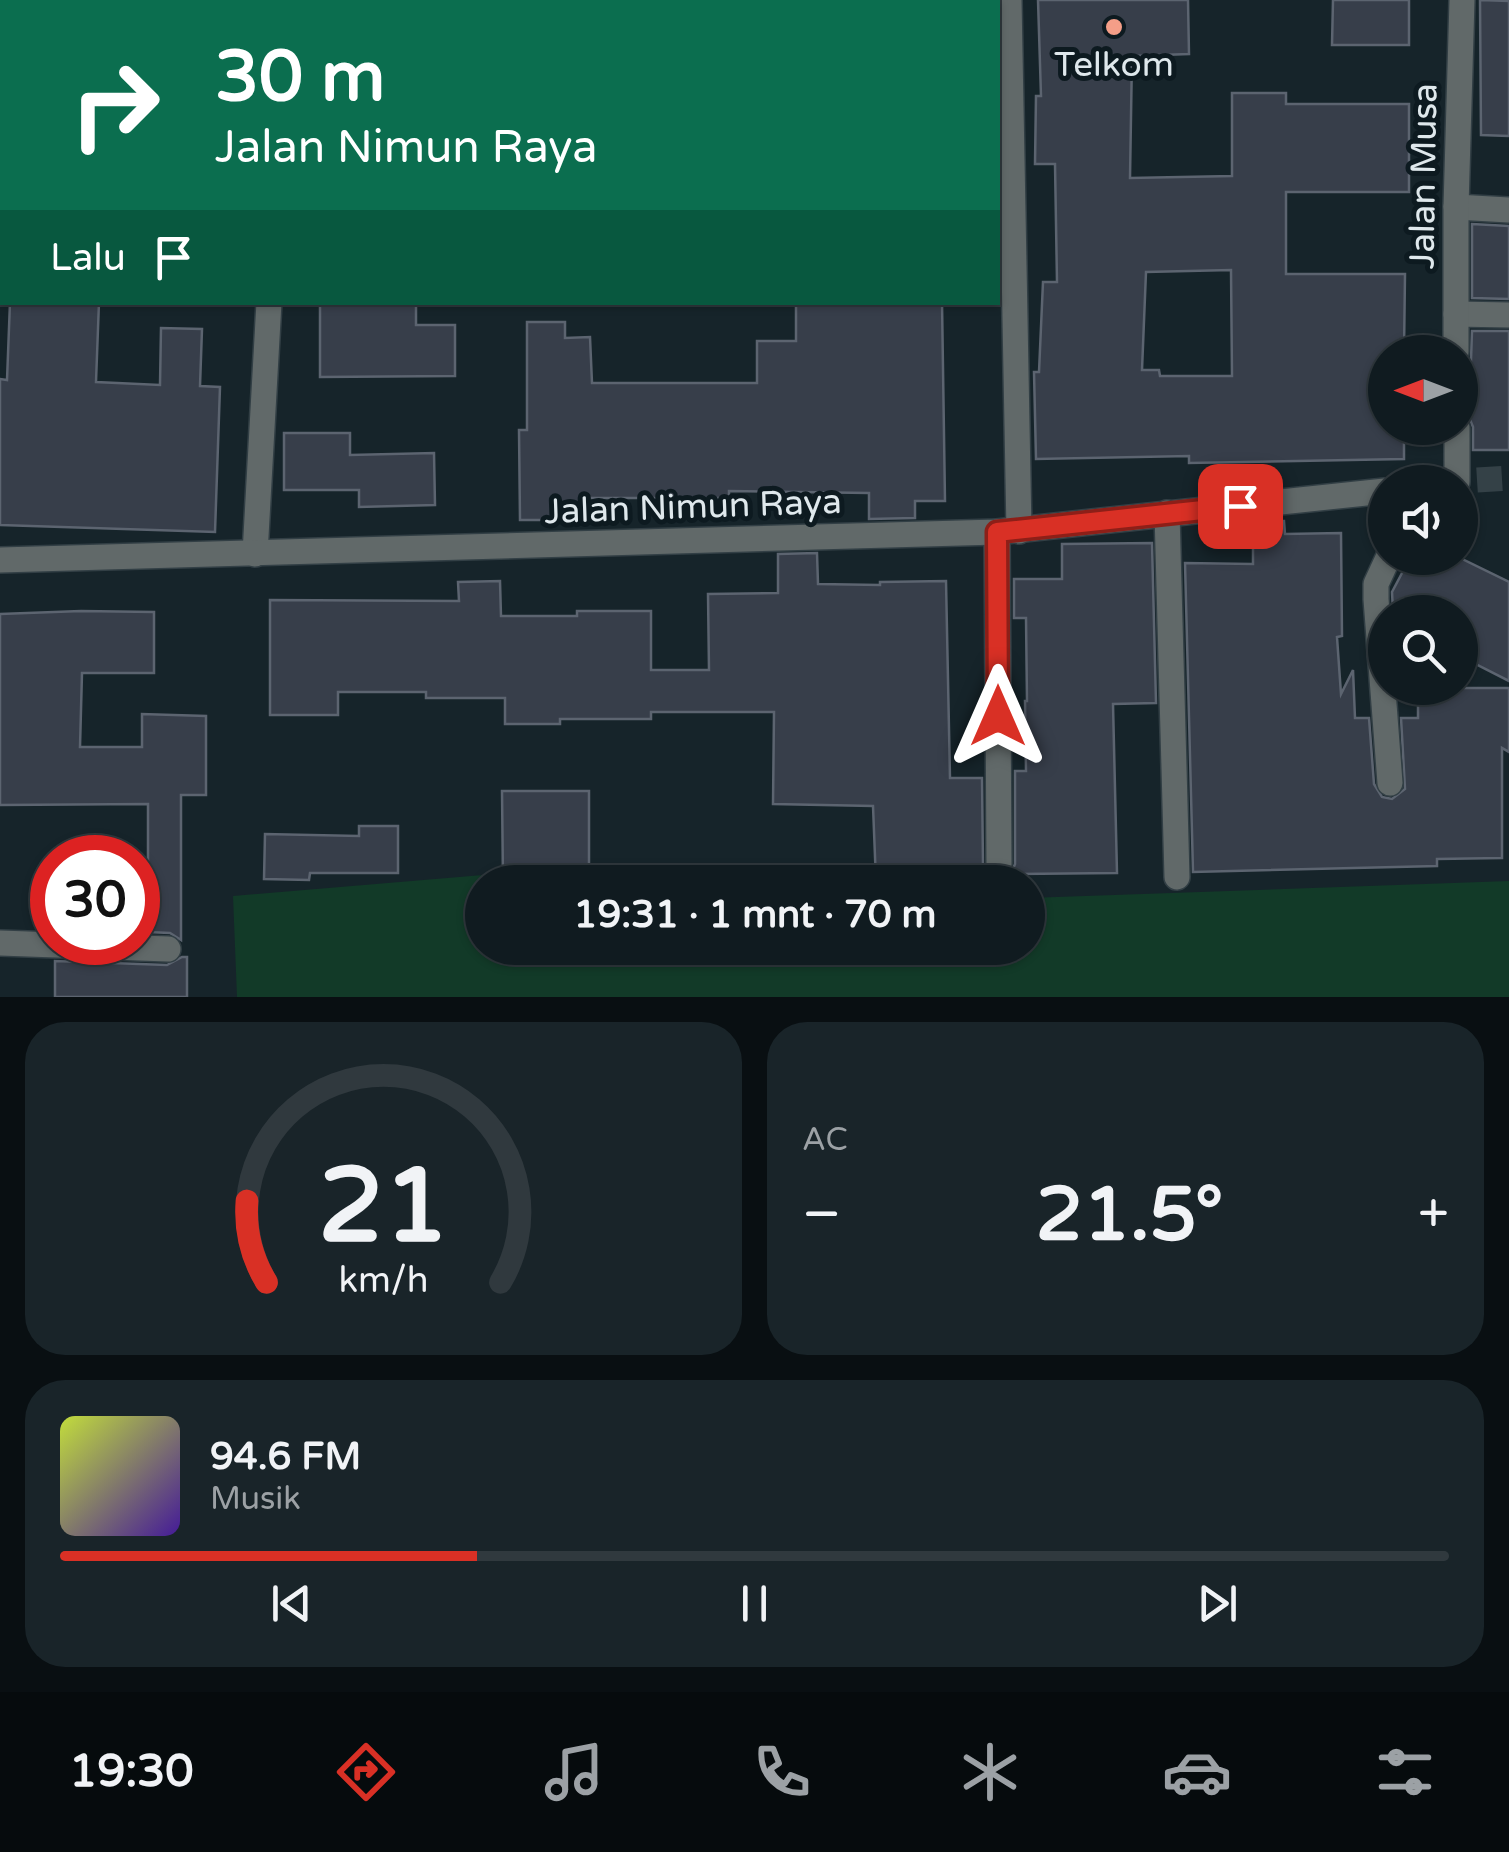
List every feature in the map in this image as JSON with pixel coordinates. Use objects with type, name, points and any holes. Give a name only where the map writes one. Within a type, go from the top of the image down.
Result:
[{"type":"street","points":[[999,864],[1008,531],[1003,80],[1008,0]]},
{"type":"street","name":"Jalan Musa","points":[[1456,335],[1462,0]]},
{"type":"street","points":[[1456,206],[1509,210]]},
{"type":"street","points":[[255,554],[269,305]]},
{"type":"street","points":[[1456,314],[1509,315]]},
{"type":"street","name":"Jalan Nimun Raya","points":[[0,560],[1008,531],[1368,493]]},
{"type":"street","points":[[1168,513],[1177,876]]},
{"type":"street","points":[[1380,575],[1376,599],[1390,784]]},
{"type":"street","points":[[0,943],[168,949]]},
{"type":"green space","points":[[465,877],[465,965],[1045,965],[1045,897],[1509,881],[1509,997],[237,997],[233,896]]},
{"type":"building","points":[[1038,0],[1188,0],[1189,54],[1132,56],[1130,178],[1232,176],[1232,93],[1286,93],[1286,104],[1409,104],[1409,192],[1286,192],[1286,274],[1405,274],[1404,335],[1368,335],[1368,445],[1404,445],[1404,459],[1189,463],[1189,456],[1036,459],[1034,372],[1039,372],[1043,282],[1057,282],[1055,164],[1035,164],[1036,96],[1041,96]],"holes":[[[1231,270],[1232,376],[1160,376],[1159,370],[1142,370],[1146,272]]]},
{"type":"building","points":[[1333,0],[1409,0],[1409,45],[1332,45]]},
{"type":"building","points":[[1480,0],[1509,1],[1509,136],[1481,135]]},
{"type":"building","points":[[1472,224],[1509,226],[1509,299],[1472,298]]},
{"type":"building","points":[[10,305],[99,305],[96,382],[160,385],[161,328],[202,329],[200,386],[220,387],[215,532],[0,525],[0,379],[7,380]]},
{"type":"building","points":[[320,305],[416,305],[416,325],[455,325],[455,376],[320,377]]},
{"type":"building","points":[[796,305],[942,305],[945,501],[915,501],[915,518],[869,519],[869,493],[729,491],[729,498],[589,498],[589,520],[520,520],[519,430],[527,430],[527,322],[565,322],[565,338],[590,337],[592,383],[757,383],[757,341],[796,341]]},
{"type":"building","points":[[1472,331],[1509,331],[1509,450],[1473,450],[1473,445],[1478,445],[1478,335],[1472,335]]},
{"type":"building","points":[[284,433],[350,433],[350,455],[434,453],[435,505],[359,507],[359,490],[284,490]]},
{"type":"building","points":[[1253,521],[1284,521],[1285,534],[1341,533],[1342,636],[1337,637],[1341,694],[1353,670],[1355,718],[1369,718],[1374,784],[1382,797],[1392,799],[1405,789],[1401,718],[1418,718],[1418,705],[1478,705],[1478,688],[1509,688],[1509,752],[1502,748],[1502,858],[1437,859],[1437,866],[1193,872],[1185,563],[1253,564]]},
{"type":"building","points":[[1152,543],[1156,703],[1113,704],[1117,873],[1045,874],[1045,865],[1015,865],[1015,771],[1026,771],[1027,701],[1026,618],[1014,618],[1014,579],[1062,579],[1062,544]]},
{"type":"building","points":[[817,553],[818,584],[946,581],[950,778],[982,778],[983,865],[875,865],[873,806],[773,804],[774,712],[651,712],[651,719],[560,719],[560,724],[505,724],[505,698],[426,698],[426,692],[338,692],[338,715],[270,715],[270,600],[459,601],[458,582],[500,581],[501,616],[651,611],[651,670],[709,670],[708,594],[778,593],[778,554]]},
{"type":"building","points":[[1478,567],[1509,582],[1509,681],[1478,665],[1478,595],[1392,592],[1401,575],[1478,575]]},
{"type":"building","points":[[154,612],[154,673],[82,673],[80,747],[142,747],[142,714],[206,716],[206,795],[181,795],[181,940],[160,933],[160,835],[148,835],[148,804],[0,805],[0,614]]},
{"type":"building","points":[[502,791],[589,791],[589,865],[503,865]]},
{"type":"building","points":[[359,826],[398,826],[398,873],[310,873],[309,880],[264,879],[265,834],[359,836]]},
{"type":"building","points":[[187,957],[187,997],[55,997],[55,965],[167,965]]},
{"type":"tunnel","points":[[1478,480],[1509,478]]},
{"type":"place","name":"Telkom","points":[[1114,27]]},
{"type":"route","points":[[998,716],[997,532],[1240,506]]}]
